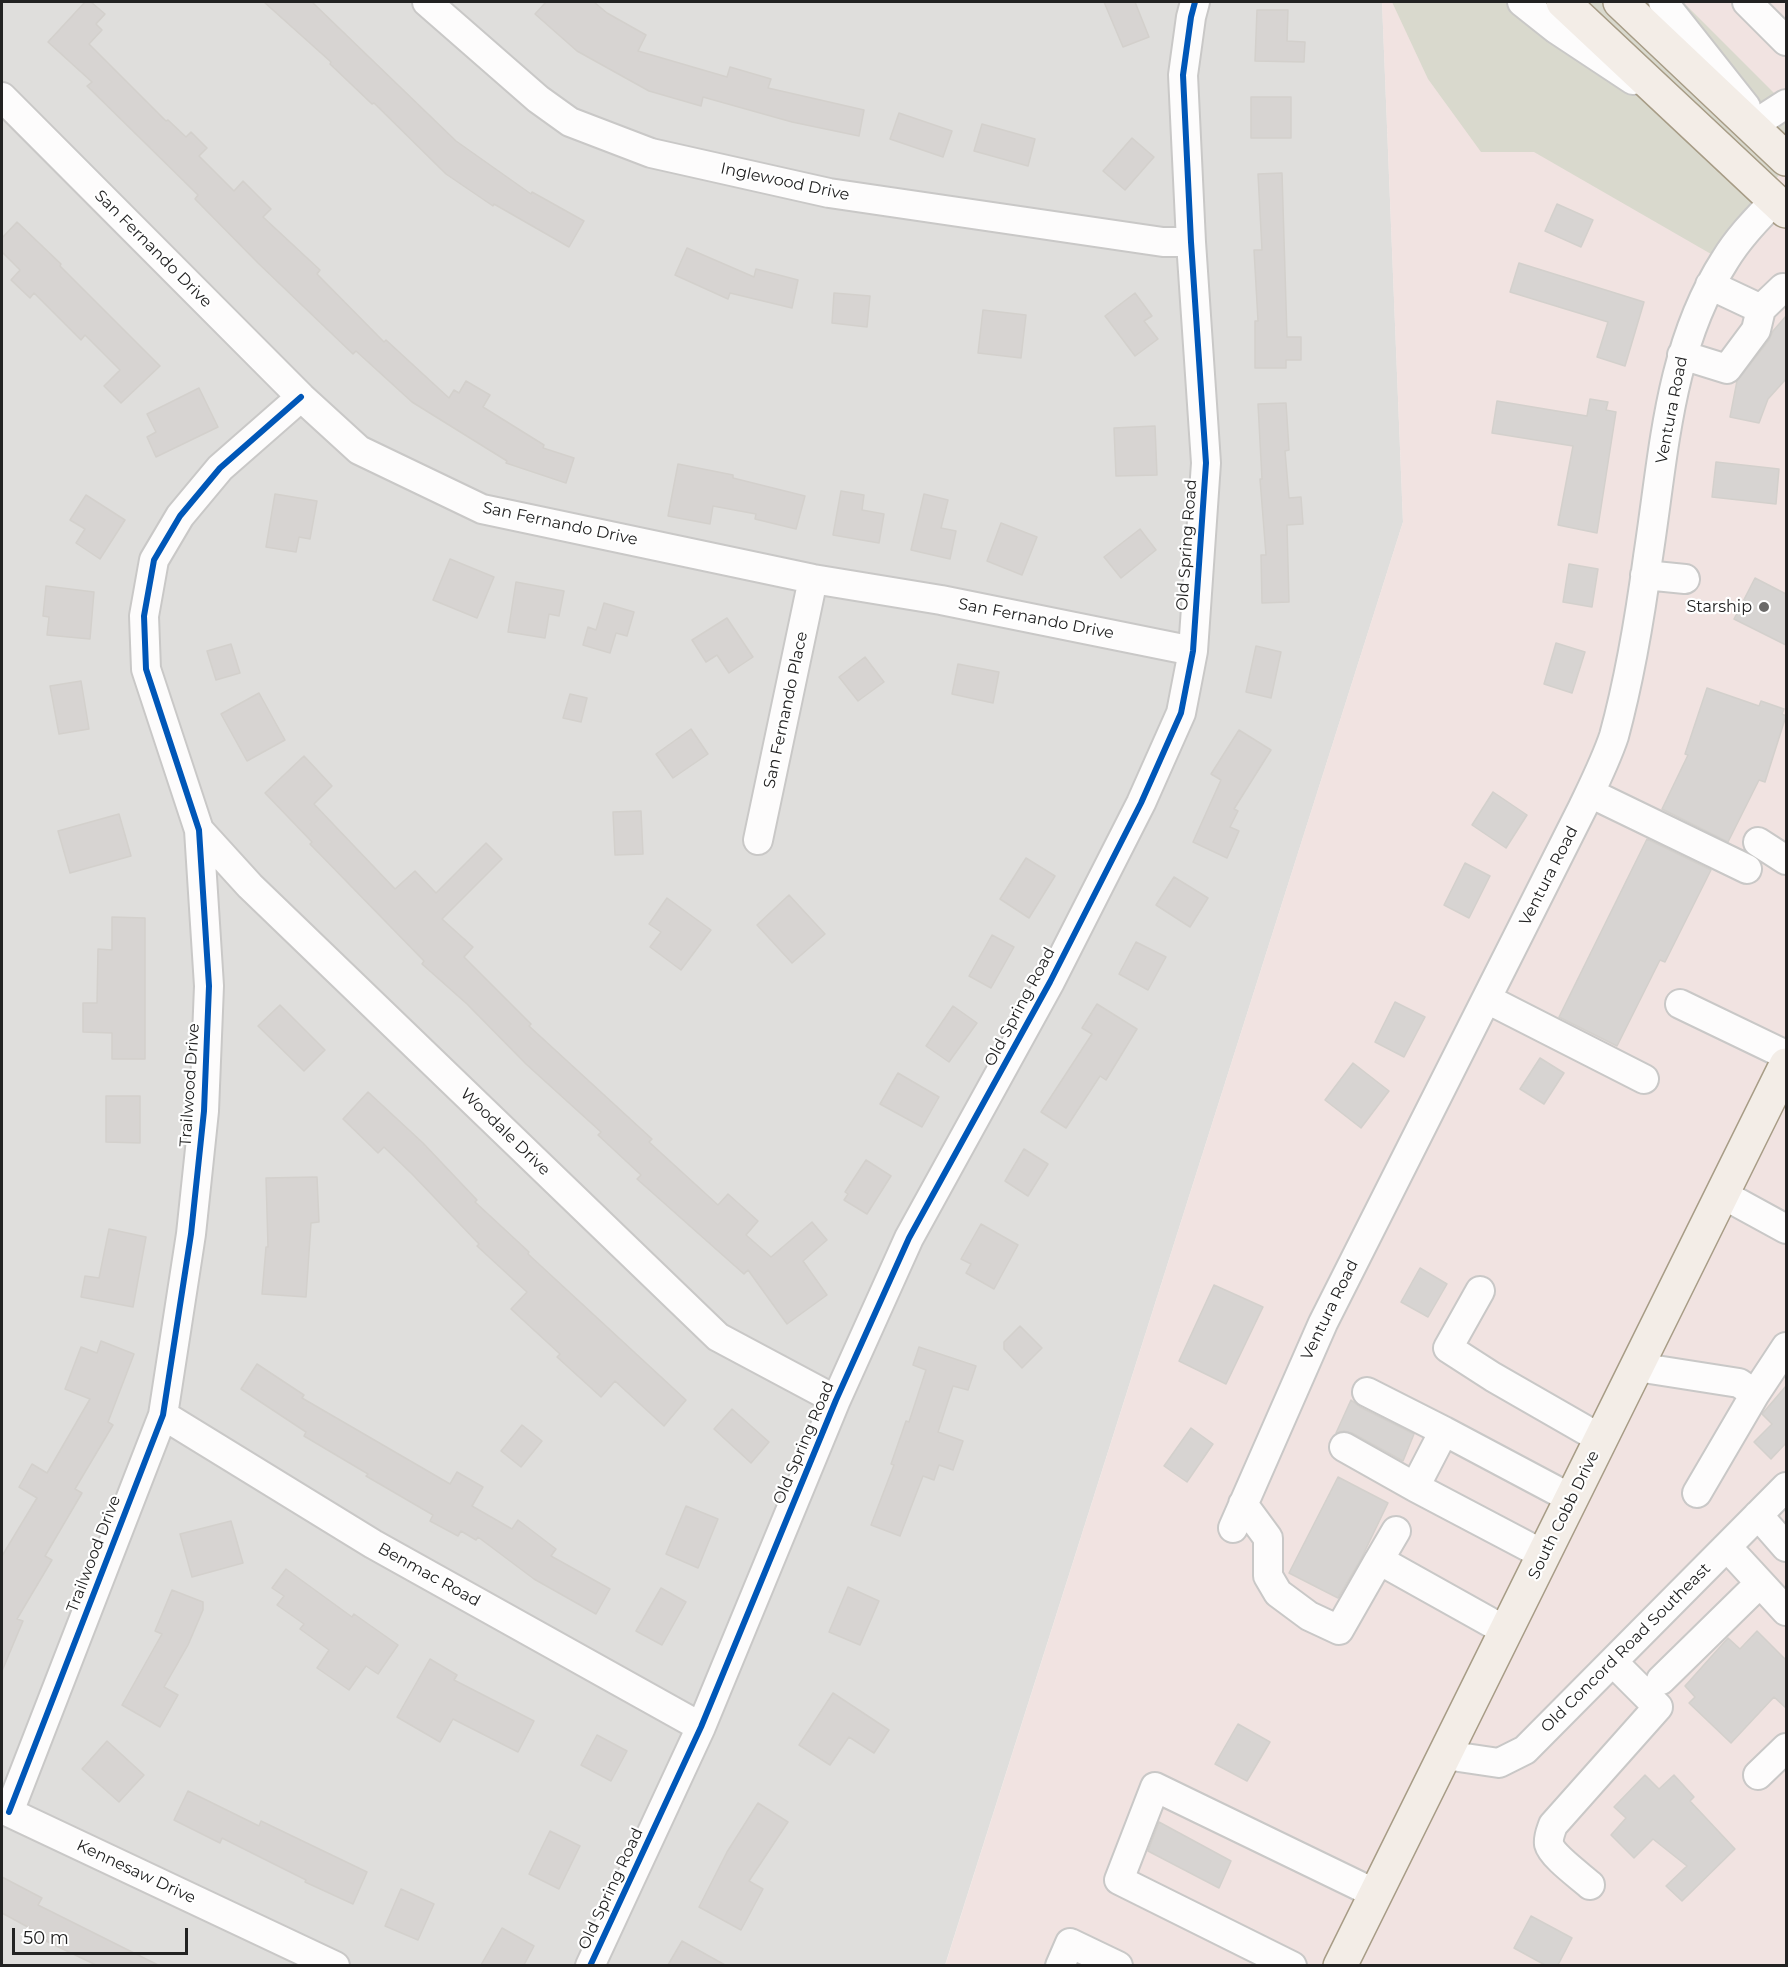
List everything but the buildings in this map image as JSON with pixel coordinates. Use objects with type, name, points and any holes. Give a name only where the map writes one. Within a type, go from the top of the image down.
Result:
[{"type":"main road","points":[[1563,2],[1781,206]]},
{"type":"main road","points":[[1620,2],[1772,142]]},
{"type":"main road","name":"South Cobb Drive","points":[[1340,1965],[1786,1065]]},
{"type":"street","name":"Inglewood Drive","points":[[427,2],[538,99],[570,122],[651,153],[830,193],[1163,242],[1191,242]]},
{"type":"street","name":"Old Spring Road","points":[[590,1965],[701,1727],[836,1400],[909,1238],[1050,982],[1141,803],[1181,713],[1193,651],[1206,463],[1191,242],[1183,75],[1195,2]]},
{"type":"street","points":[[1522,2],[1602,60],[1668,102]]},
{"type":"street","points":[[1747,2],[1786,41]]},
{"type":"street","points":[[1670,4],[1772,142]]},
{"type":"street","name":"San Fernando Drive","points":[[2,98],[301,397],[359,450],[482,509],[813,579],[941,600],[1193,651]]},
{"type":"street","points":[[1772,142],[1786,104]]},
{"type":"street","name":"Ventura Road","points":[[1379,1560],[1339,1630],[1309,1616],[1278,1593],[1268,1576],[1268,1538],[1238,1516],[1323,1323],[1590,793],[1613,737],[1632,659],[1671,401],[1682,355],[1693,322],[1710,285],[1735,245],[1781,206]]},
{"type":"street","points":[[1710,285],[1761,309]]},
{"type":"street","points":[[1682,355],[1727,369],[1756,330],[1761,309],[1783,288]]},
{"type":"street","name":"Trailwood Drive","points":[[5,1810],[163,1414],[191,1234],[204,1111],[209,986],[199,830],[146,669],[144,616],[154,560],[180,516],[220,468],[301,397]]},
{"type":"street","points":[[1646,575],[1684,579]]},
{"type":"street","name":"San Fernando Place","points":[[758,840],[813,579]]},
{"type":"street","points":[[1590,793],[1747,869]]},
{"type":"street","name":"Woodale Drive","points":[[199,830],[250,886],[717,1337],[836,1400]]},
{"type":"street","points":[[1758,842],[1786,860]]},
{"type":"street","points":[[1486,999],[1644,1079]]},
{"type":"street","points":[[1680,1004],[1786,1055]]},
{"type":"street","points":[[1722,1194],[1786,1229]]},
{"type":"street","points":[[1480,1290],[1448,1348],[1493,1377],[1601,1439]]},
{"type":"street","points":[[1697,1493],[1755,1394],[1786,1347]]},
{"type":"street","points":[[1637,1367],[1739,1383],[1755,1394]]},
{"type":"street","points":[[1367,1392],[1572,1498]]},
{"type":"street","name":"Benmac Road","points":[[163,1414],[373,1544],[701,1727]]},
{"type":"street","points":[[1415,1486],[1444,1431]]},
{"type":"street","points":[[1344,1447],[1545,1555]]},
{"type":"street","name":"Old Concord Road Southeast","points":[[1445,1755],[1499,1763],[1525,1750],[1786,1486]]},
{"type":"street","points":[[1758,1515],[1786,1546]]},
{"type":"street","points":[[1396,1531],[1379,1560],[1506,1631]]},
{"type":"street","points":[[1727,1547],[1786,1611]]},
{"type":"street","points":[[1660,1680],[1760,1582]]},
{"type":"street","points":[[1590,1885],[1549,1845],[1549,1833],[1553,1825],[1658,1707],[1613,1662]]},
{"type":"street","points":[[1758,1775],[1786,1748]]},
{"type":"street","points":[[1292,1965],[1119,1880],[1155,1787],[1376,1894]]},
{"type":"street","name":"Kennesaw Drive","points":[[5,1810],[335,1965]]},
{"type":"street","points":[[1060,1965],[1070,1943],[1118,1965]]},
{"type":"shaded area","points":[[2,2],[1382,2],[1403,522],[945,1965],[2,1966]]},
{"type":"shaded area","points":[[1382,2],[1786,2],[1786,1965],[945,1966],[1403,522]]},
{"type":"shaded area","points":[[1392,2],[1683,2],[1786,105],[1786,167],[1711,254],[1534,152],[1481,152],[1428,79]]},
{"type":"cycle path","points":[[590,1966],[701,1727],[836,1400],[909,1238],[1050,982],[1141,803],[1181,713],[1193,651],[1206,463],[1191,242],[1183,75],[1195,2]]},
{"type":"cycle path","points":[[9,1812],[163,1415],[191,1234],[204,1111],[209,986],[199,830],[146,669],[144,616],[154,560],[180,516],[220,468],[301,397]]},
{"type":"place","name":"Starship","points":[[1764,607]]}]
